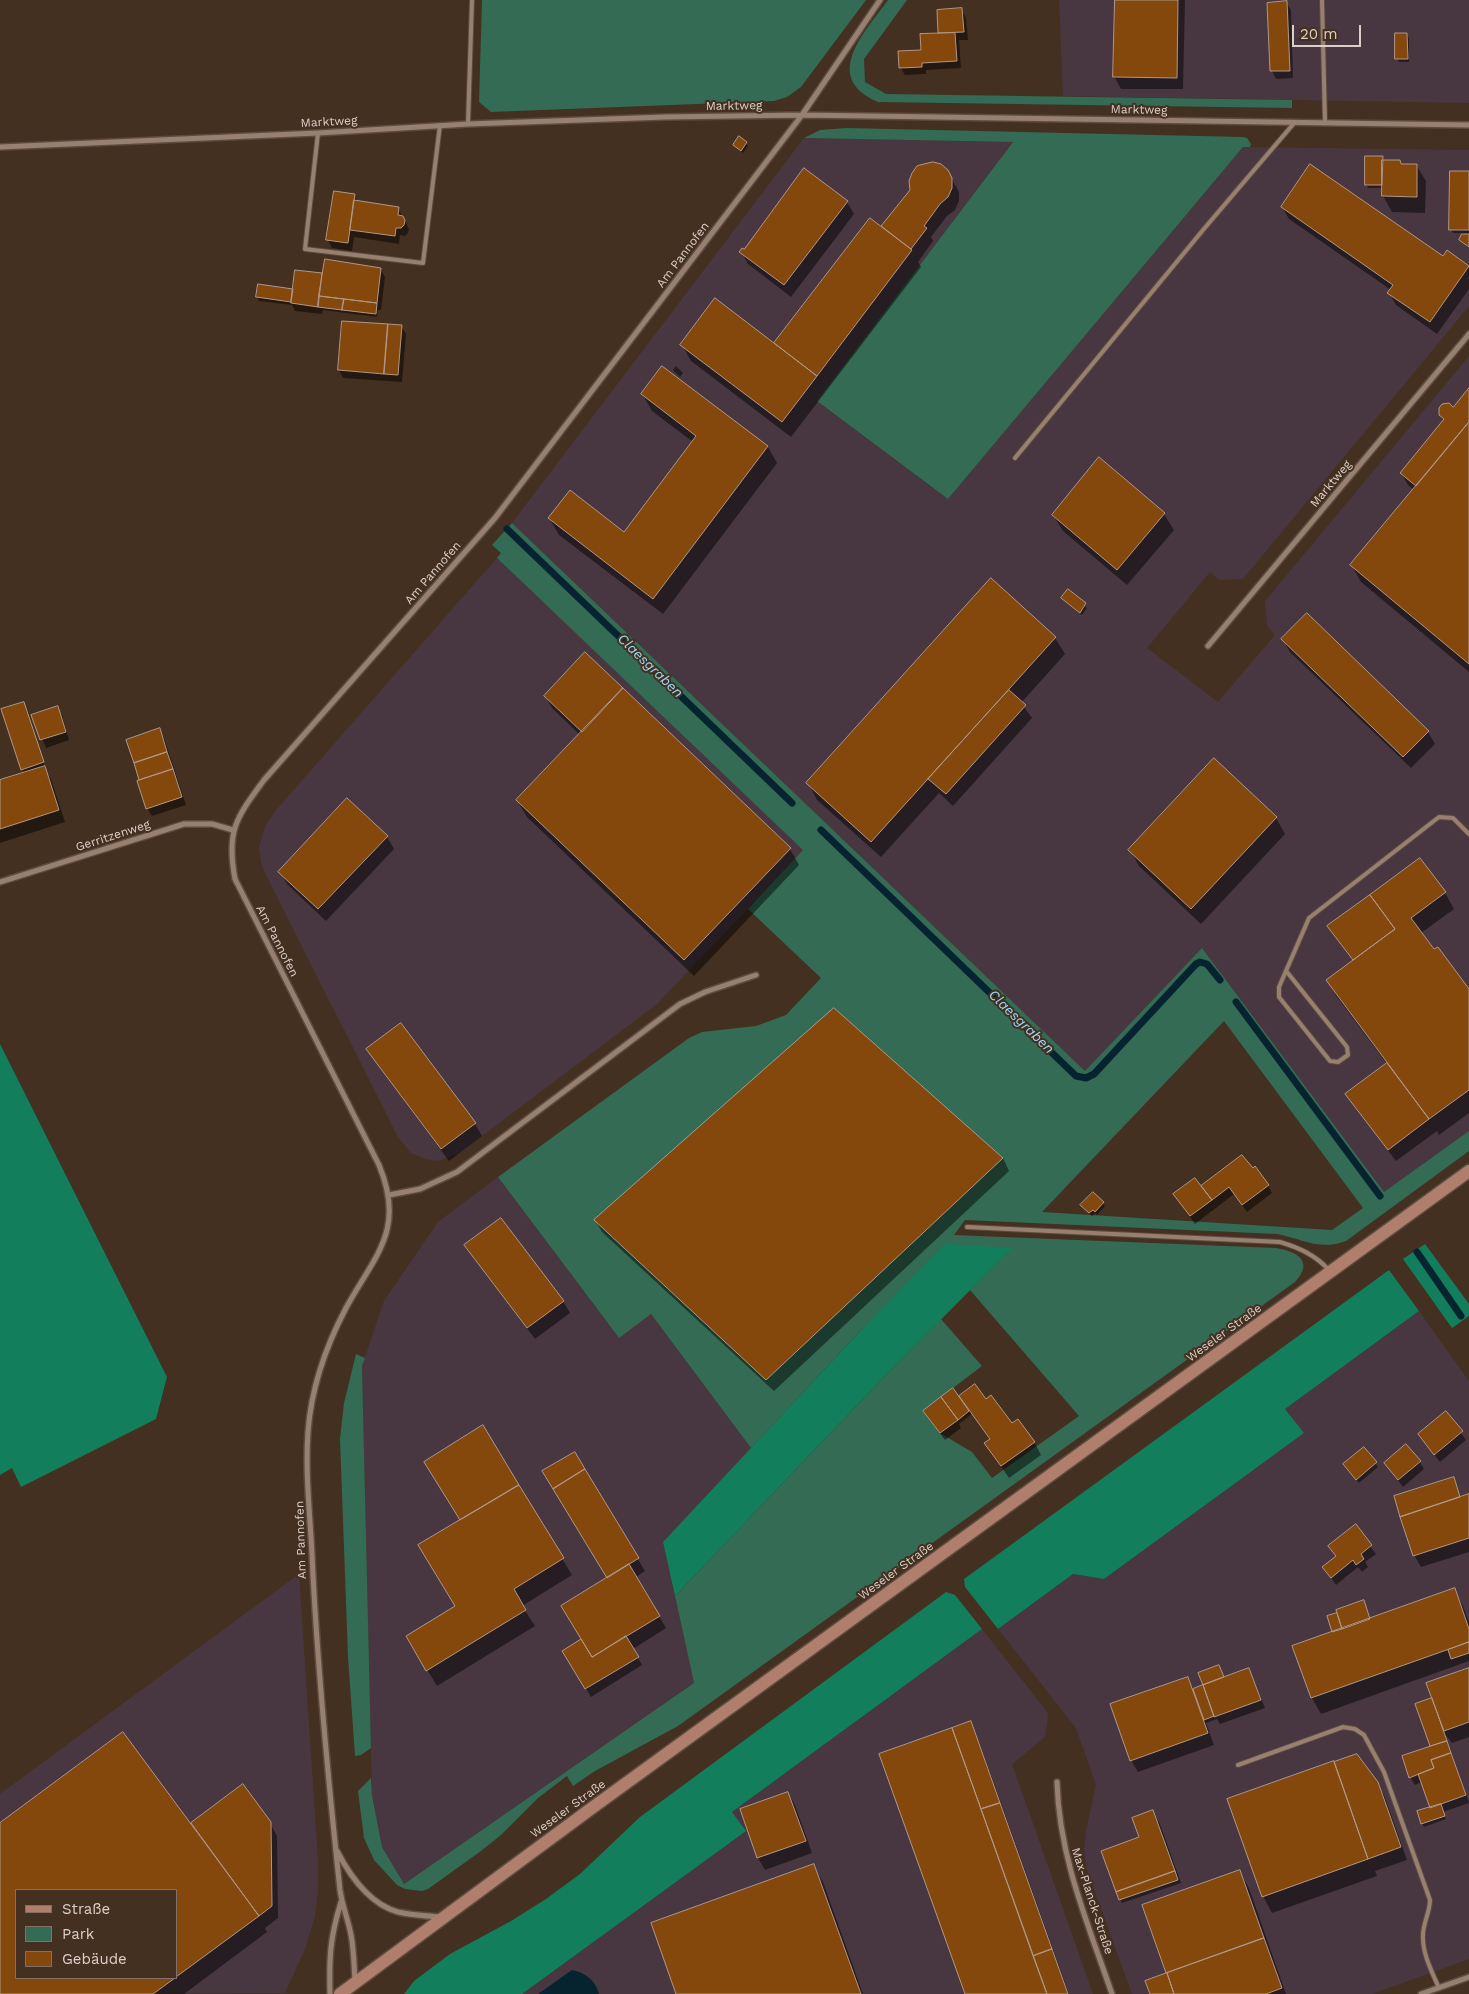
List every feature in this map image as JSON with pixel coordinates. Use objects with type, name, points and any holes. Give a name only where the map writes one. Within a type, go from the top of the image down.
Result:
[{"type":"main road","name":"Weseler Straße","points":[[340,1994],[1469,1171]]},
{"type":"street","name":"Am Pannofen","points":[[342,1901],[324,1742],[313,1587],[308,1432],[319,1371],[346,1308],[376,1260],[387,1235],[391,1212],[389,1195],[380,1165],[235,879],[231,858],[233,830],[245,806],[264,780],[495,518],[802,115],[880,0]]},
{"type":"street","name":"Marktweg","points":[[0,148],[318,133],[440,125],[665,117],[802,115],[1469,125]]},
{"type":"street","name":"Marktweg","points":[[1208,646],[1469,334]]},
{"type":"street","name":"Gerritzenweg","points":[[0,882],[184,824],[212,824],[233,830]]},
{"type":"street","points":[[389,1195],[420,1188],[457,1172],[680,1004],[705,992],[756,975]]},
{"type":"street","name":"Max-Planck-Straße","points":[[1057,1782],[1057,1803],[1063,1846],[1112,1994]]},
{"type":"street","points":[[336,1847],[346,1869],[357,1883],[374,1899],[397,1912],[444,1918]]},
{"type":"street","points":[[342,1901],[351,1935],[355,1983]]},
{"type":"street","points":[[330,1994],[329,1957],[331,1938],[342,1901]]},
{"type":"street","points":[[1421,1994],[1469,1977]]},
{"type":"lane","points":[[468,124],[472,0]]},
{"type":"lane","points":[[1322,0],[1325,122]]},
{"type":"lane","points":[[1015,458],[1203,230],[1295,122]]},
{"type":"lane","points":[[318,133],[304,249],[423,263],[440,125]]},
{"type":"lane","points":[[1287,972],[1347,1047],[1348,1055],[1338,1062],[1330,1061],[1279,997],[1279,987],[1309,918],[1438,817],[1453,818],[1469,834]]},
{"type":"lane","points":[[967,1227],[1280,1242],[1305,1250],[1316,1257],[1331,1272]]},
{"type":"lane","points":[[1238,1765],[1343,1727],[1355,1729],[1364,1735],[1384,1772],[1430,1900],[1430,1908],[1422,1936],[1427,1959],[1439,1988]]},
{"type":"shaded area","points":[[1059,0],[1469,0],[1469,103],[1063,96]]},
{"type":"shaded area","points":[[804,138],[1013,142],[817,401],[948,499],[1243,147],[1469,150],[1469,306],[1243,579],[1219,580],[1210,572],[1147,648],[1218,702],[1275,635],[1267,626],[1265,601],[1469,356],[1469,1131],[1384,1193],[1202,948],[1085,1071],[512,523]]},
{"type":"shaded area","points":[[497,558],[804,850],[657,1004],[458,1154],[438,1161],[425,1159],[411,1153],[398,1137],[265,873],[259,847],[266,824],[277,809]]},
{"type":"shaded area","points":[[498,1177],[618,1337],[651,1314],[751,1448],[663,1542],[694,1683],[404,1884],[382,1847],[372,1794],[362,1366],[384,1301],[438,1222]]},
{"type":"shaded area","points":[[1419,1311],[1469,1381],[1469,1959],[1372,1994],[1132,1994],[1087,1870],[1084,1851],[1086,1831],[1096,1785],[1076,1728],[998,1629],[1073,1574],[1104,1579],[1304,1433],[1285,1409]]},
{"type":"shaded area","points":[[299,1574],[318,1860],[318,1890],[315,1916],[305,1949],[285,1993],[0,1994],[0,1794]]},
{"type":"shaded area","points":[[982,1629],[1048,1713],[1045,1737],[1012,1764],[1093,1994],[522,1994],[745,1831],[732,1812]]},
{"type":"green space","points":[[482,0],[866,0],[801,87],[787,97],[774,101],[491,112],[479,102]]},
{"type":"green space","points":[[888,0],[907,0],[864,59],[865,82],[886,94],[1292,100],[1292,108],[878,102],[861,92],[852,80],[850,67],[853,53],[860,39]]},
{"type":"green space","points":[[846,128],[1243,137],[1247,138],[1251,144],[1250,147],[1243,147],[948,499],[817,401],[1013,142],[804,138],[820,130]]},
{"type":"green space","points":[[512,523],[1085,1071],[1202,948],[1384,1192],[1469,1131],[1469,1151],[1346,1241],[1336,1244],[1311,1243],[1277,1234],[965,1220],[954,1235],[1276,1248],[1296,1255],[1303,1263],[1303,1268],[1301,1275],[1295,1282],[678,1726],[595,1771],[573,1786],[567,1776],[538,1798],[501,1835],[481,1851],[428,1889],[422,1891],[405,1889],[397,1885],[374,1860],[364,1838],[358,1791],[371,1778],[372,1795],[382,1847],[404,1884],[694,1683],[675,1596],[941,1319],[982,1366],[923,1411],[940,1433],[972,1452],[992,1478],[1079,1416],[970,1290],[1011,1248],[865,1326],[751,1448],[651,1314],[619,1338],[498,1177],[689,1038],[702,1032],[756,1026],[786,1015],[821,978],[748,909],[803,850],[497,558],[501,553],[492,545]],"holes":[[[1224,1021],[1363,1208],[1332,1230],[1042,1212]]]},
{"type":"green space","points":[[0,1044],[167,1377],[156,1419],[21,1487],[12,1468],[0,1475]]},
{"type":"green space","points":[[945,1244],[1012,1248],[880,1381],[675,1596],[663,1542],[865,1326]]},
{"type":"green space","points":[[1425,1244],[1469,1304],[1469,1316],[1452,1328],[1403,1259]]},
{"type":"green space","points":[[1389,1270],[1419,1311],[1285,1409],[1304,1433],[1104,1579],[1073,1574],[998,1629],[965,1587],[964,1579]]},
{"type":"green space","points":[[356,1354],[365,1358],[362,1366],[371,1748],[361,1755],[355,1756],[348,1657],[340,1439],[344,1403]]},
{"type":"green space","points":[[946,1592],[955,1595],[982,1629],[732,1812],[746,1831],[522,1994],[404,1994],[414,1981],[450,1954],[511,1921],[546,1899],[580,1874],[640,1817]]},
{"type":"water","points":[[572,1970],[582,1973],[589,1978],[599,1994],[538,1994]]},
{"type":"building","points":[[1115,0],[1178,0],[1177,78],[1113,77]]},
{"type":"building","points":[[1287,1],[1290,71],[1270,71],[1267,3]]},
{"type":"building","points":[[962,8],[964,32],[938,33],[937,10]]},
{"type":"building","points":[[955,33],[957,61],[922,63],[922,67],[899,68],[898,51],[921,50],[920,34]]},
{"type":"building","points":[[1395,33],[1407,33],[1408,59],[1395,59]]},
{"type":"building","points":[[739,136],[747,142],[741,151],[733,145]]},
{"type":"building","points":[[1365,156],[1383,156],[1382,185],[1365,185]]},
{"type":"building","points":[[1382,160],[1400,160],[1401,164],[1417,164],[1417,197],[1382,196]]},
{"type":"building","points":[[933,162],[941,164],[948,170],[952,178],[952,188],[948,197],[940,204],[924,226],[927,228],[911,249],[881,226],[910,190],[909,181],[917,166]]},
{"type":"building","points":[[1310,164],[1443,256],[1447,250],[1469,266],[1430,322],[1387,293],[1393,285],[1281,207]]},
{"type":"building","points":[[804,168],[848,201],[784,285],[739,252],[742,248],[744,249]]},
{"type":"building","points":[[1450,171],[1469,171],[1469,230],[1449,230]]},
{"type":"building","points":[[334,191],[355,194],[348,243],[326,240]]},
{"type":"building","points":[[354,200],[399,207],[398,215],[403,216],[405,220],[404,225],[401,228],[396,228],[395,236],[350,230]]},
{"type":"building","points":[[870,218],[912,250],[817,376],[774,343]]},
{"type":"building","points":[[1462,234],[1469,234],[1469,247],[1459,240]]},
{"type":"building","points":[[325,259],[381,268],[377,303],[319,296]]},
{"type":"building","points":[[295,270],[322,273],[318,307],[291,303]]},
{"type":"building","points":[[258,284],[293,289],[291,302],[256,297]]},
{"type":"building","points":[[319,296],[344,299],[342,310],[318,307]]},
{"type":"building","points":[[715,298],[817,376],[782,422],[680,345]]},
{"type":"building","points":[[344,299],[377,303],[376,314],[342,310]]},
{"type":"building","points":[[342,321],[388,324],[384,374],[338,370]]},
{"type":"building","points":[[388,324],[402,325],[398,375],[384,374]]},
{"type":"building","points":[[662,366],[768,446],[653,599],[548,518],[570,490],[624,532],[696,436],[641,394]]},
{"type":"building","points":[[1469,388],[1469,422],[1416,486],[1400,473],[1444,419],[1439,415],[1439,408],[1442,404],[1449,403],[1453,407]]},
{"type":"building","points":[[1469,422],[1469,664],[1350,565]]},
{"type":"building","points":[[1099,457],[1165,513],[1117,570],[1052,515]]},
{"type":"building","points":[[991,578],[1056,637],[871,842],[806,783]]},
{"type":"building","points":[[1068,589],[1086,603],[1080,613],[1061,598]]},
{"type":"building","points":[[1307,613],[1429,731],[1403,757],[1281,639]]},
{"type":"building","points":[[585,652],[623,688],[582,732],[544,696]]},
{"type":"building","points":[[623,688],[791,848],[684,960],[516,800]]},
{"type":"building","points":[[1009,690],[1026,705],[946,794],[928,779]]},
{"type":"building","points":[[24,702],[44,762],[21,770],[1,709]]},
{"type":"building","points":[[58,706],[66,732],[40,740],[31,715]]},
{"type":"building","points":[[160,728],[167,752],[134,763],[126,740]]},
{"type":"building","points":[[167,752],[173,769],[139,780],[134,763]]},
{"type":"building","points":[[1214,758],[1277,817],[1191,909],[1128,850]]},
{"type":"building","points":[[45,766],[59,810],[0,829],[0,780]]},
{"type":"building","points":[[173,769],[182,797],[146,809],[137,781]]},
{"type":"building","points":[[347,798],[388,836],[318,909],[278,872]]},
{"type":"building","points":[[1420,858],[1446,892],[1411,918],[1434,949],[1438,947],[1469,989],[1469,1090],[1429,1119],[1326,980],[1395,929],[1370,895]]},
{"type":"building","points":[[1370,895],[1395,929],[1353,960],[1327,926]]},
{"type":"building","points":[[834,1008],[1003,1158],[766,1380],[594,1220]]},
{"type":"building","points":[[401,1023],[476,1123],[441,1149],[366,1049]]},
{"type":"building","points":[[1387,1063],[1429,1119],[1388,1150],[1345,1094]]},
{"type":"building","points":[[1242,1155],[1253,1168],[1255,1166],[1269,1185],[1242,1205],[1229,1187],[1212,1200],[1201,1186]]},
{"type":"building","points":[[1195,1178],[1212,1200],[1190,1216],[1173,1194]]},
{"type":"building","points":[[1093,1192],[1104,1202],[1095,1212],[1093,1210],[1089,1213],[1080,1205]]},
{"type":"building","points":[[501,1218],[564,1301],[527,1328],[464,1245]]},
{"type":"building","points":[[975,1384],[986,1399],[991,1395],[1012,1423],[1018,1419],[1035,1442],[1001,1466],[984,1443],[990,1439],[959,1396]]},
{"type":"building","points":[[953,1388],[969,1411],[958,1420],[941,1397]]},
{"type":"building","points":[[941,1397],[958,1420],[940,1433],[923,1411]]},
{"type":"building","points":[[1446,1411],[1463,1431],[1434,1455],[1418,1434]]},
{"type":"building","points":[[483,1425],[519,1485],[460,1520],[424,1462]]},
{"type":"building","points":[[1406,1444],[1421,1461],[1398,1480],[1384,1463]]},
{"type":"building","points":[[1364,1447],[1377,1462],[1356,1480],[1343,1464]]},
{"type":"building","points":[[575,1452],[585,1469],[553,1489],[542,1471]]},
{"type":"building","points":[[585,1469],[639,1558],[607,1578],[553,1489]]},
{"type":"building","points":[[1454,1477],[1460,1497],[1400,1517],[1394,1496]]},
{"type":"building","points":[[519,1485],[564,1558],[514,1589],[526,1610],[426,1671],[406,1636],[455,1606],[418,1545]]},
{"type":"building","points":[[1469,1494],[1469,1538],[1413,1556],[1400,1517]]},
{"type":"building","points":[[1356,1524],[1372,1545],[1361,1554],[1364,1559],[1356,1565],[1353,1560],[1331,1578],[1322,1567],[1336,1556],[1328,1546]]},
{"type":"building","points":[[629,1564],[660,1616],[592,1657],[561,1606]]},
{"type":"building","points":[[1455,1588],[1469,1629],[1469,1642],[1311,1698],[1292,1646]]},
{"type":"building","points":[[1364,1600],[1370,1619],[1342,1629],[1336,1610]]},
{"type":"building","points":[[1337,1613],[1342,1629],[1332,1632],[1327,1616]]},
{"type":"building","points":[[626,1636],[639,1657],[585,1689],[562,1651],[581,1639],[592,1657]]},
{"type":"building","points":[[1469,1642],[1469,1653],[1451,1659],[1448,1650]]},
{"type":"building","points":[[1219,1665],[1224,1677],[1203,1685],[1198,1673]]},
{"type":"building","points":[[1249,1668],[1261,1700],[1214,1717],[1203,1685]]},
{"type":"building","points":[[1469,1668],[1469,1722],[1444,1731],[1426,1683]]},
{"type":"building","points":[[1188,1677],[1208,1733],[1130,1761],[1110,1704]]},
{"type":"building","points":[[1203,1685],[1214,1716],[1204,1720],[1193,1689]]},
{"type":"building","points":[[1432,1698],[1447,1741],[1430,1746],[1415,1704]]},
{"type":"building","points":[[971,1721],[1000,1803],[981,1809],[952,1728]]},
{"type":"building","points":[[952,1728],[1047,1994],[965,1994],[879,1754]]},
{"type":"building","points":[[123,1732],[259,1916],[178,1976],[178,1889],[15,1889],[15,1979],[174,1979],[153,1994],[0,1994],[0,1823]]},
{"type":"building","points":[[1447,1741],[1451,1753],[1431,1760],[1434,1768],[1409,1778],[1402,1756]]},
{"type":"building","points":[[1451,1753],[1466,1795],[1430,1808],[1418,1774],[1434,1768],[1431,1760]]},
{"type":"building","points":[[1357,1754],[1378,1782],[1401,1847],[1368,1859],[1334,1762]]},
{"type":"building","points":[[1334,1761],[1368,1859],[1262,1897],[1227,1799]]},
{"type":"building","points":[[243,1784],[271,1822],[272,1906],[259,1916],[191,1823]]},
{"type":"building","points":[[788,1792],[806,1841],[757,1858],[740,1809]]},
{"type":"building","points":[[1000,1803],[1052,1949],[1033,1956],[981,1809]]},
{"type":"building","points":[[1441,1804],[1445,1816],[1421,1824],[1417,1811]]},
{"type":"building","points":[[1153,1810],[1175,1871],[1116,1892],[1101,1851],[1139,1837],[1132,1818]]},
{"type":"building","points":[[814,1864],[861,1994],[676,1994],[651,1923]]},
{"type":"building","points":[[1240,1870],[1264,1938],[1166,1973],[1142,1905]]},
{"type":"building","points":[[1175,1871],[1178,1880],[1119,1900],[1116,1892]]},
{"type":"building","points":[[1264,1938],[1282,1988],[1266,1994],[1174,1994],[1167,1973]]},
{"type":"building","points":[[1052,1949],[1068,1994],[1047,1994],[1033,1956]]},
{"type":"building","points":[[1167,1973],[1174,1994],[1150,1994],[1145,1981]]},
{"type":"waterway","name":"Claesgraben","points":[[507,529],[792,803]]},
{"type":"waterway","name":"Claesgraben","points":[[821,830],[1076,1076],[1086,1078],[1094,1074],[1196,964],[1200,962],[1207,964],[1220,980]]},
{"type":"waterway","name":"Claesgraben","points":[[1236,1002],[1380,1196]]},
{"type":"waterway","name":"Claesgraben","points":[[1417,1252],[1461,1316]]}]
